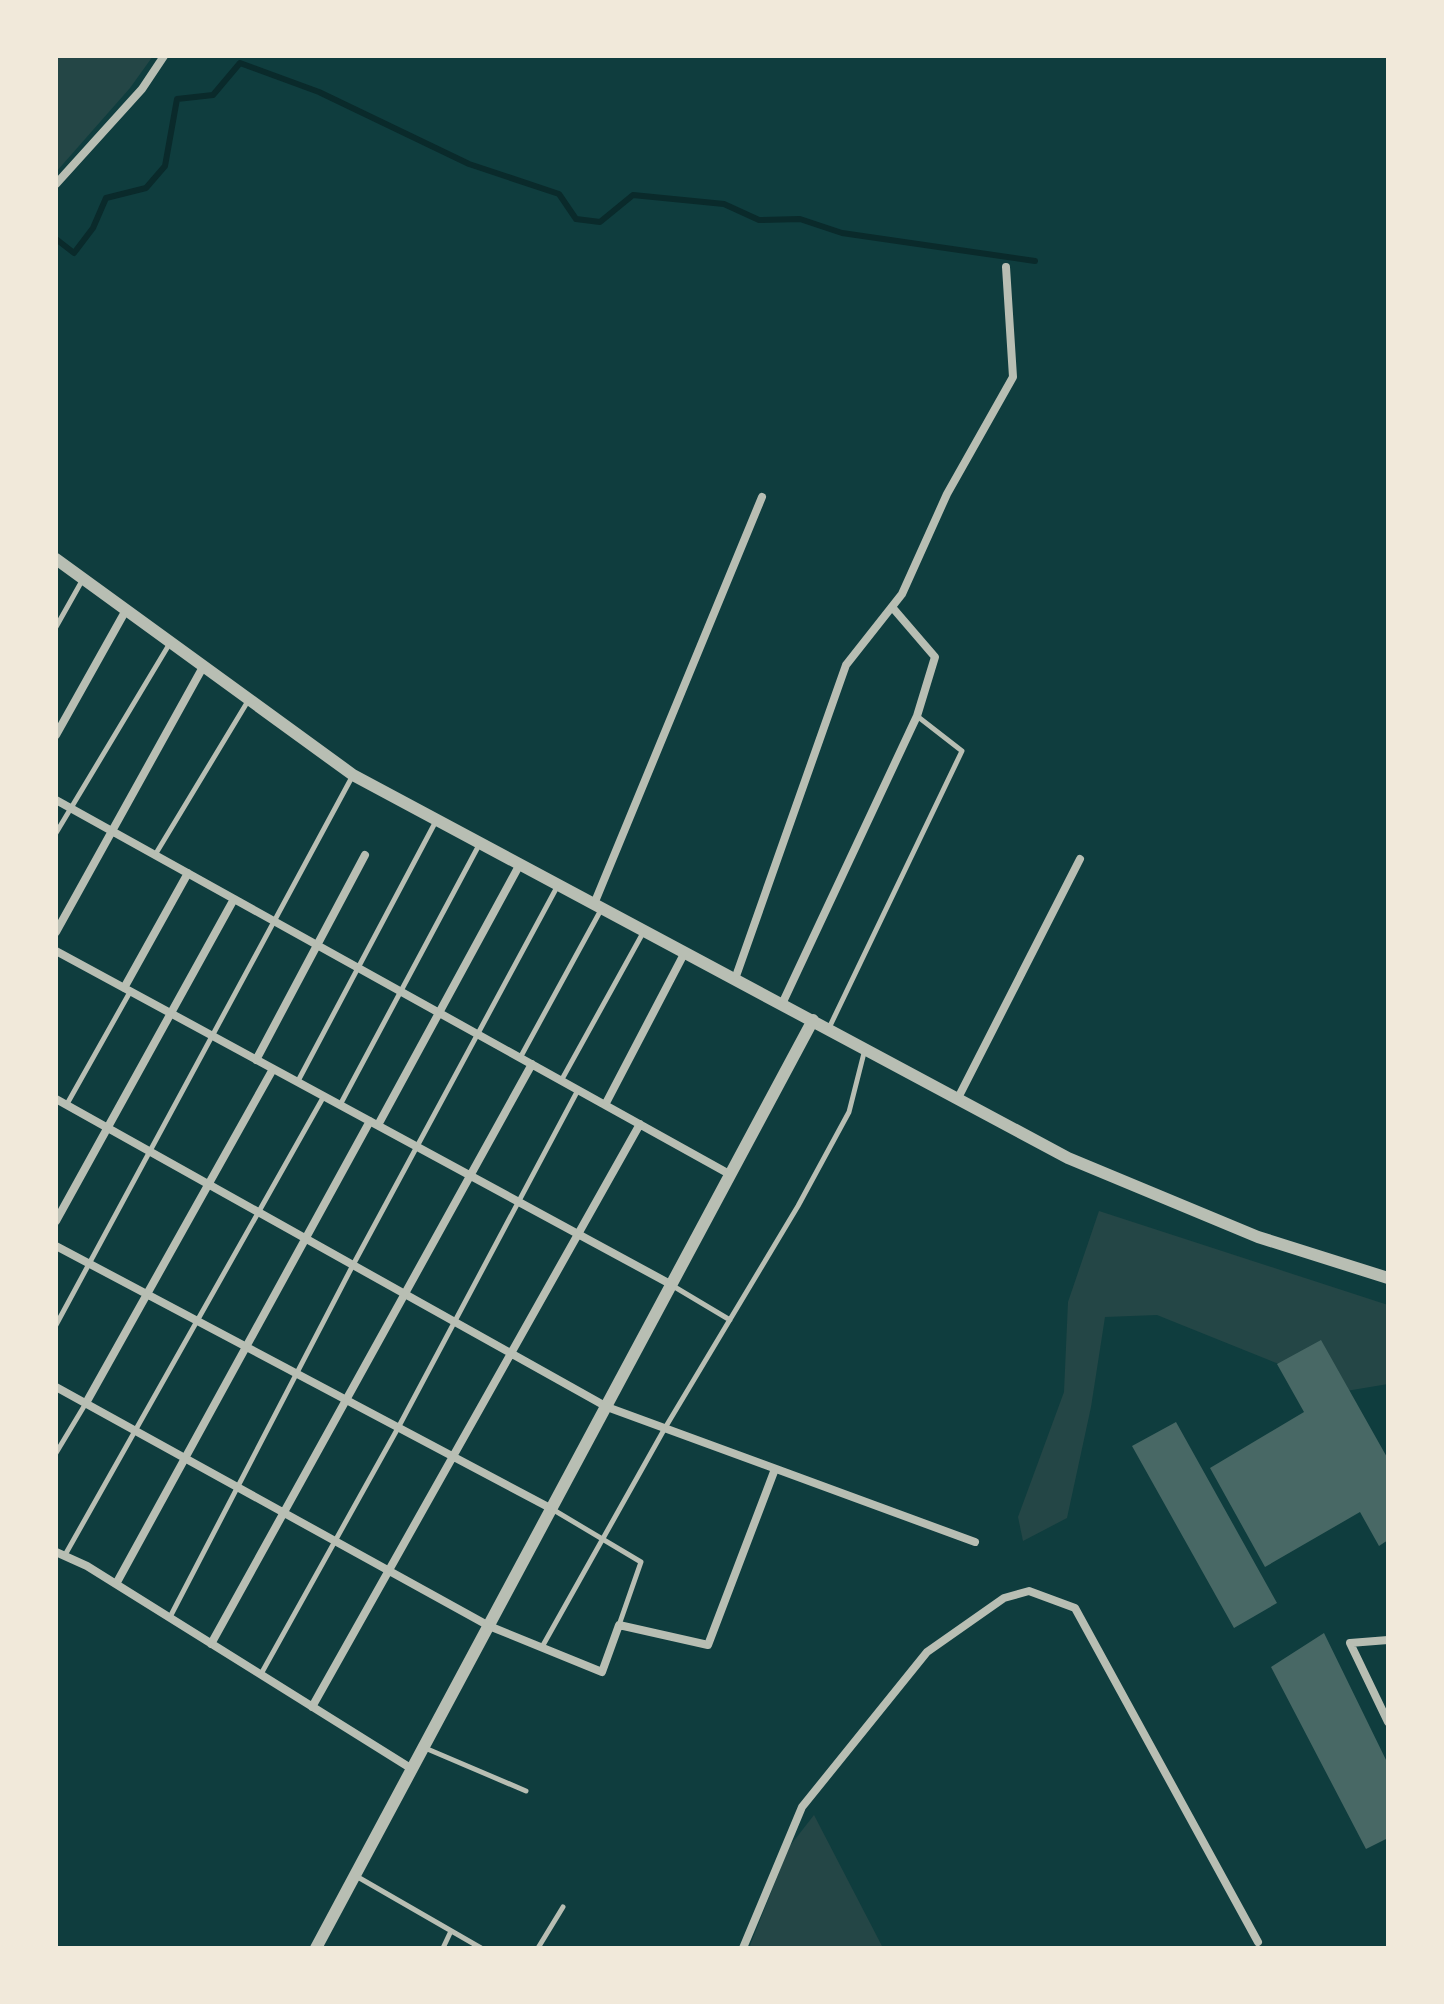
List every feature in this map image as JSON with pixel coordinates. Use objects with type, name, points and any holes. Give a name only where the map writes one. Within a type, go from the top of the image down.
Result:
[{"type":"street","points":[[56,184],[142,89],[164,56]]},
{"type":"street","points":[[735,979],[846,665],[902,594],[947,494],[1013,377],[1006,267]]},
{"type":"street","points":[[598,906],[762,497]]},
{"type":"street","points":[[56,559],[353,775],[1068,1158],[1258,1237],[1388,1278]]},
{"type":"street","points":[[782,1004],[917,716],[935,657],[892,607]]},
{"type":"street","points":[[56,735],[126,610]]},
{"type":"street","points":[[56,932],[203,667]]},
{"type":"street","points":[[56,800],[731,1175]]},
{"type":"street","points":[[256,1060],[365,855]]},
{"type":"street","points":[[958,1098],[1080,859]]},
{"type":"street","points":[[116,1584],[307,1240],[441,1014],[520,864]]},
{"type":"street","points":[[127,990],[188,873]]},
{"type":"street","points":[[56,1221],[234,899]]},
{"type":"street","points":[[56,951],[672,1285]]},
{"type":"street","points":[[605,1105],[685,952]]},
{"type":"street","points":[[316,1948],[813,1020]]},
{"type":"street","points":[[211,1644],[532,1064]]},
{"type":"street","points":[[86,1403],[273,1069]]},
{"type":"street","points":[[56,1099],[607,1407],[975,1542]]},
{"type":"street","points":[[312,1707],[640,1124]]},
{"type":"street","points":[[56,1246],[552,1509]]},
{"type":"street","points":[[56,1387],[489,1626],[602,1672],[619,1625],[708,1645],[775,1469]]},
{"type":"street","points":[[60,1554],[116,1584],[412,1769]]},
{"type":"street","points":[[743,1948],[802,1807],[927,1652],[980,1612],[1004,1598],[1029,1591],[1075,1608],[1258,1942]]},
{"type":"street","points":[[1388,1640],[1350,1643],[1388,1722]]},
{"type":"lane","points":[[56,627],[83,579]]},
{"type":"lane","points":[[56,833],[170,643]]},
{"type":"lane","points":[[155,855],[248,700]]},
{"type":"lane","points":[[828,1029],[962,751],[917,716]]},
{"type":"lane","points":[[56,1325],[353,775]]},
{"type":"lane","points":[[298,1082],[437,819]]},
{"type":"lane","points":[[340,1105],[480,843]]},
{"type":"lane","points":[[170,1617],[353,1265],[419,1148],[559,884]]},
{"type":"lane","points":[[520,1058],[598,906]]},
{"type":"lane","points":[[561,1081],[645,931]]},
{"type":"lane","points":[[67,1105],[127,990]]},
{"type":"lane","points":[[542,1648],[665,1428],[798,1206],[849,1112],[865,1049]]},
{"type":"lane","points":[[261,1675],[398,1428],[578,1090]]},
{"type":"lane","points":[[60,1554],[135,1431],[324,1096]]},
{"type":"lane","points":[[672,1285],[730,1320]]},
{"type":"lane","points":[[56,1453],[86,1403]]},
{"type":"lane","points":[[552,1509],[641,1562],[619,1625]]},
{"type":"lane","points":[[424,1747],[526,1791]]},
{"type":"lane","points":[[355,1876],[481,1948]]},
{"type":"lane","points":[[538,1948],[563,1907]]},
{"type":"lane","points":[[443,1948],[451,1931]]},
{"type":"shaded area","points":[[56,56],[153,56],[130,88],[56,172]]},
{"type":"shaded area","points":[[1099,1211],[1388,1305],[1388,1384],[1346,1391],[1157,1315],[1105,1317],[1091,1407],[1067,1518],[1023,1541],[1018,1517],[1064,1392],[1068,1302]]},
{"type":"shaded area","points":[[814,1815],[883,1948],[749,1948],[789,1847]]},
{"type":"building","points":[[1321,1340],[1388,1459],[1388,1540],[1379,1546],[1360,1512],[1265,1567],[1210,1468],[1304,1412],[1277,1364]]},
{"type":"building","points":[[1176,1422],[1277,1603],[1234,1628],[1132,1446]]},
{"type":"building","points":[[1324,1633],[1388,1764],[1388,1838],[1366,1849],[1271,1667]]},
{"type":"waterway","points":[[56,239],[74,253],[93,228],[106,198],[146,188],[165,166],[177,99],[213,95],[240,63],[319,92],[469,164],[559,194],[576,219],[600,222],[633,195],[724,204],[759,220],[800,219],[842,233],[1035,261]]}]
